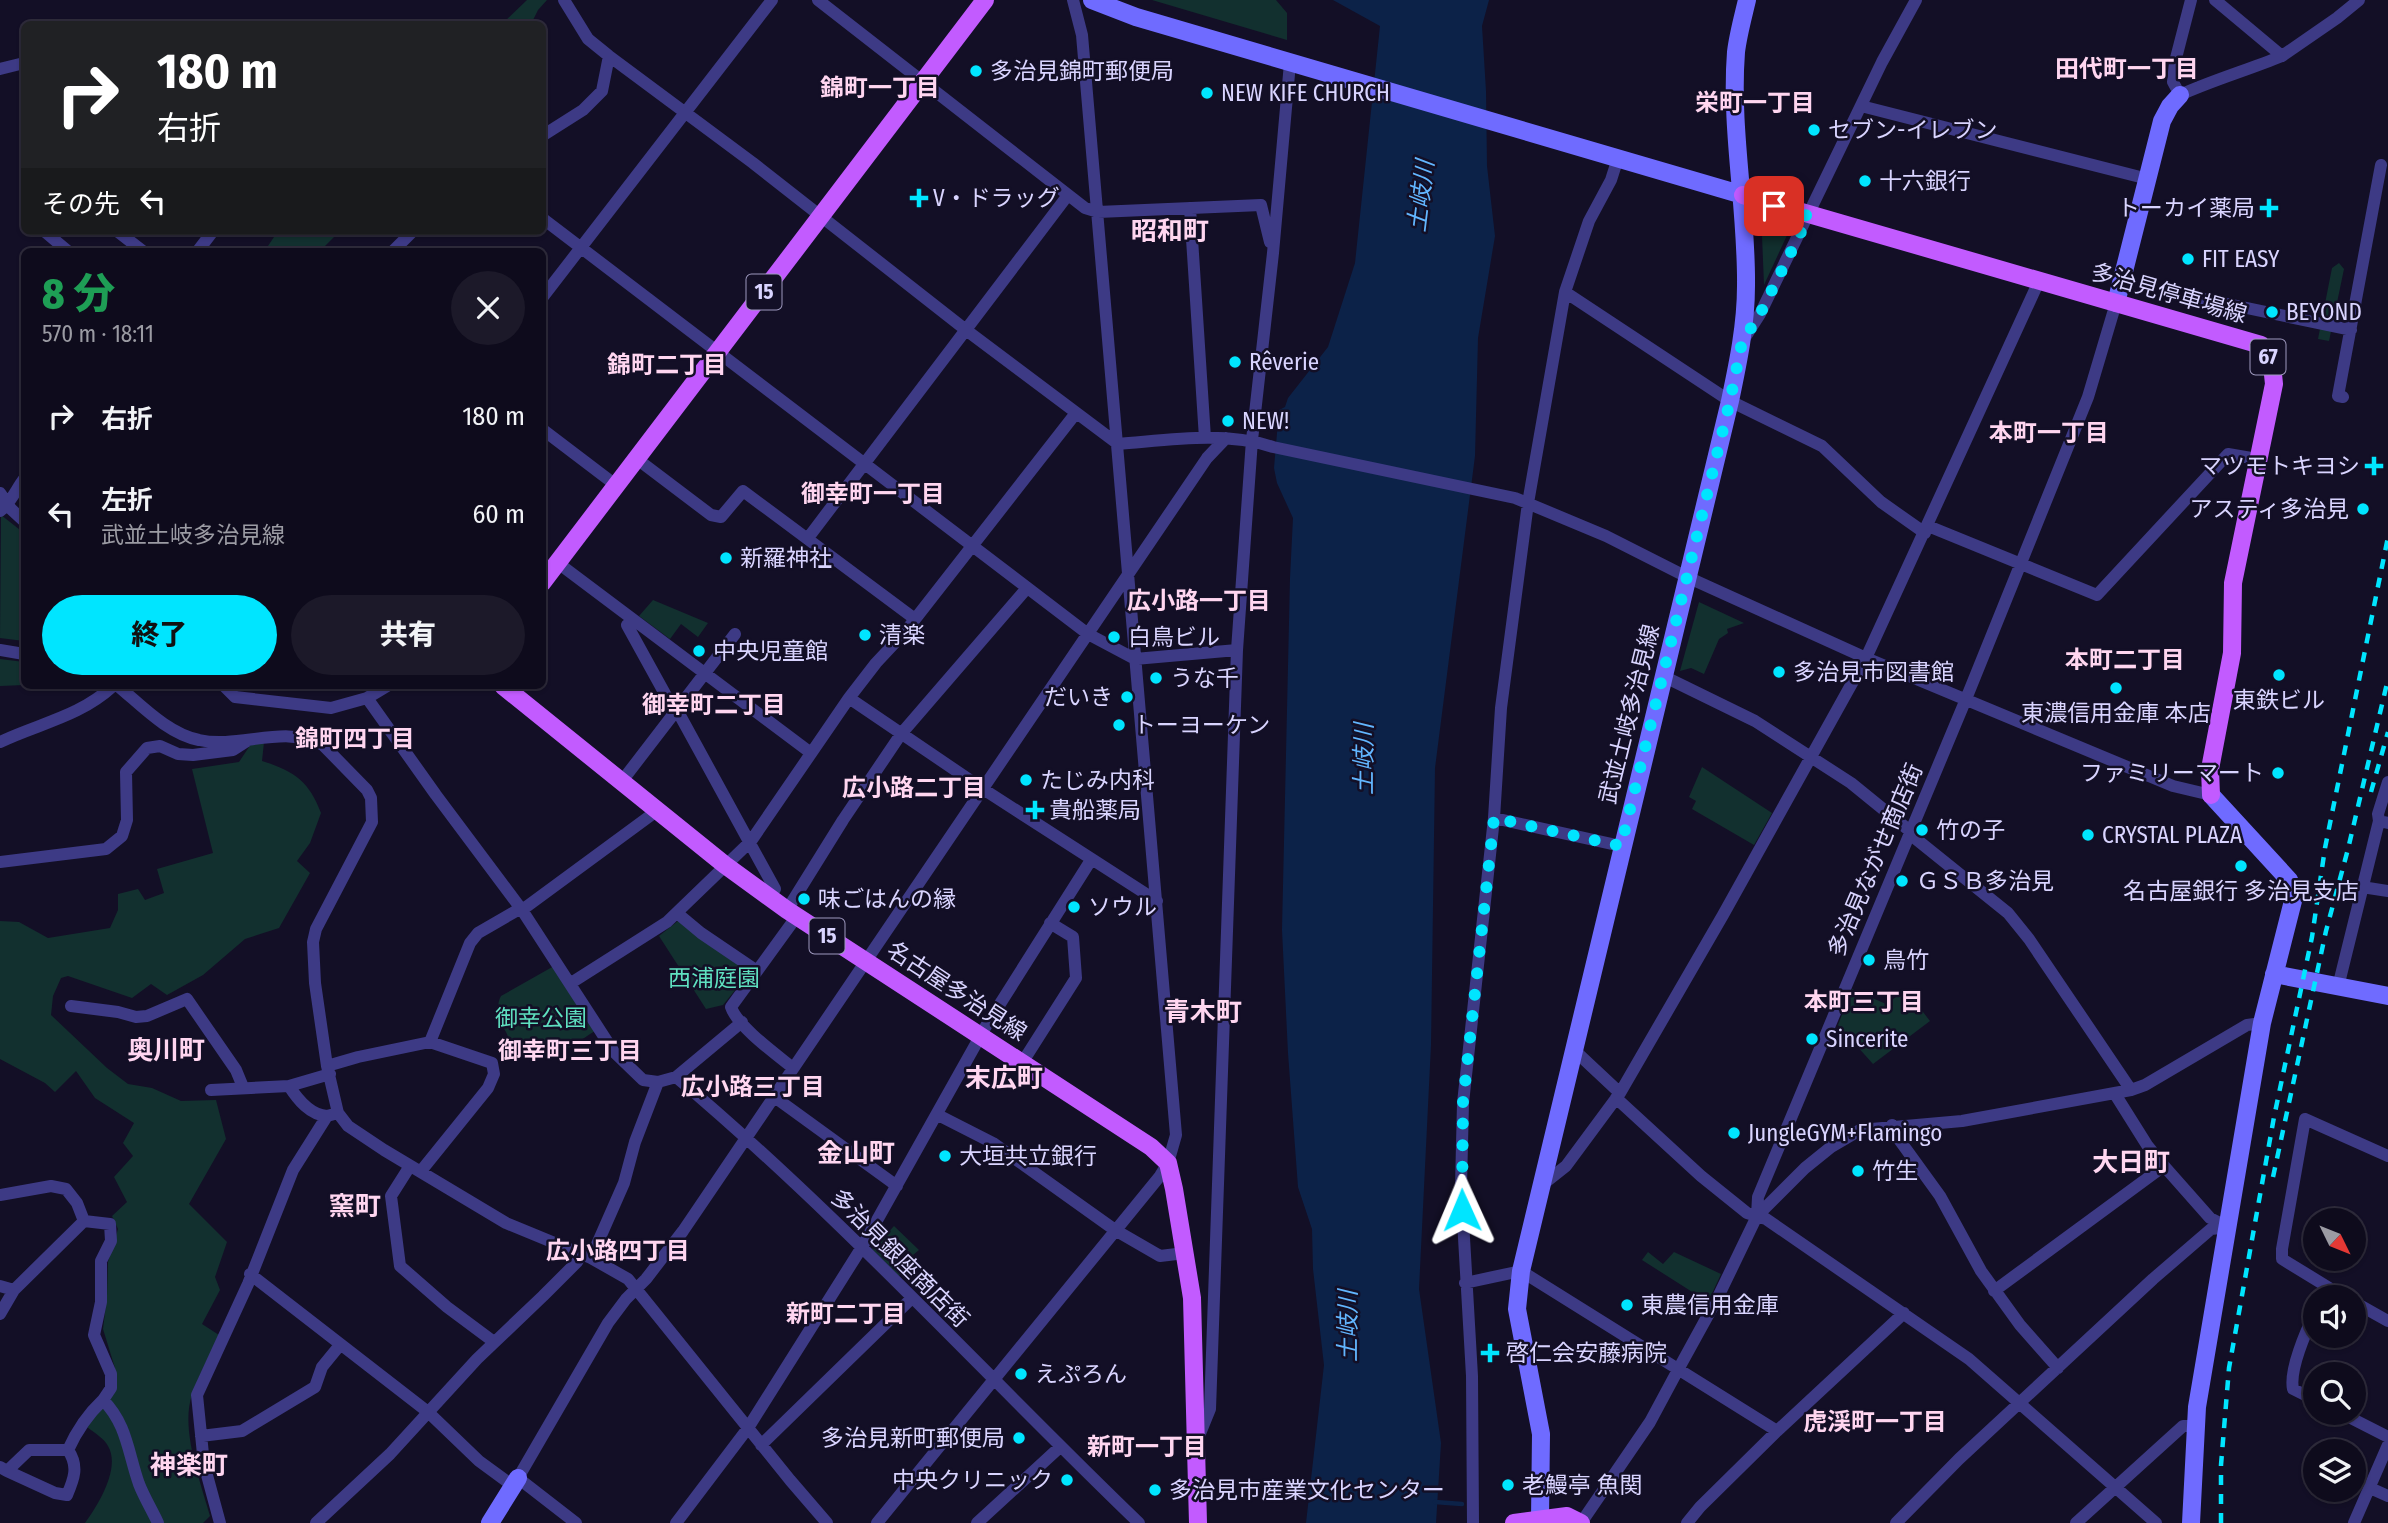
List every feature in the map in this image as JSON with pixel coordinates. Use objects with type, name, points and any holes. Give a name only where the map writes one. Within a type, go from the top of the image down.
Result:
[{"type":"main road","name":"15","points":[[546,578],[985,0]]},
{"type":"main road","name":"多治見停車場線","points":[[1742,195],[2261,345],[2272,365],[2274,384],[2233,583],[2232,653],[2210,769],[2211,795]]},
{"type":"main road","name":"名古屋多治見線","points":[[507,689],[725,865],[792,913],[1151,1147],[1168,1163]]},
{"type":"main road","points":[[1168,1163],[1192,1298],[1198,1523]]},
{"type":"main road","points":[[1514,1523],[1567,1516],[1581,1523]]},
{"type":"street","points":[[564,0],[588,39],[609,56],[753,163],[965,330],[1118,444],[1205,438],[1252,440],[1273,447],[1522,501],[1606,536],[1687,577],[1866,658],[2173,786],[2211,795],[2284,874],[2295,893],[2262,1023],[2194,1426],[2191,1523]]},
{"type":"street","points":[[546,293],[772,0]]},
{"type":"street","points":[[818,0],[1085,208],[1098,212],[1261,205],[1273,253]]},
{"type":"street","points":[[877,1523],[1160,1176],[1168,1163],[1175,1135],[1098,212],[1082,35],[1073,0]]},
{"type":"street","points":[[1092,0],[1136,17],[1742,195]]},
{"type":"street","name":"武並土岐多治見線","points":[[1540,1518],[1541,1434],[1517,1309],[1521,1271],[1730,401],[1746,320],[1742,195],[1735,118],[1736,51],[1747,0]]},
{"type":"street","points":[[1742,342],[1760,314],[1916,0]]},
{"type":"street","points":[[2180,95],[2173,82],[2174,72],[2191,0]]},
{"type":"street","points":[[2215,0],[2282,56]]},
{"type":"street","points":[[2116,303],[2162,121],[2170,106],[2180,95],[2207,82],[2252,69],[2282,56],[2359,0]]},
{"type":"street","points":[[546,133],[583,110],[602,92],[609,56]]},
{"type":"street","points":[[0,69],[21,64]]},
{"type":"street","points":[[1197,1441],[1210,1409],[1237,650],[1252,440],[1296,64]]},
{"type":"street","points":[[1861,106],[2148,179]]},
{"type":"street","points":[[1473,1523],[1473,1400],[1461,1186],[1463,1102],[1494,818],[1522,501],[1565,292],[1589,221],[1611,180],[1611,156]]},
{"type":"street","points":[[2343,397],[2339,396],[2383,173]]},
{"type":"street","points":[[808,538],[1068,195]]},
{"type":"street","points":[[1190,208],[1205,438]]},
{"type":"street","points":[[546,221],[1088,634],[1135,659],[1237,650]]},
{"type":"street","points":[[49,235],[64,248]]},
{"type":"street","points":[[122,235],[139,248]]},
{"type":"street","points":[[396,248],[409,235]]},
{"type":"street","points":[[1539,1188],[1566,1166],[1618,1096],[1723,915],[1866,658],[2039,281]]},
{"type":"street","points":[[1565,292],[1730,401],[1822,446],[1881,502],[1926,529],[2097,594],[2228,454],[2257,459]]},
{"type":"street","points":[[2199,298],[2351,330]]},
{"type":"street","name":"多治見ながせ商店街","points":[[1581,1523],[1650,1422],[1718,1297],[1757,1216],[1758,1197],[1966,699],[2088,397],[2116,303]]},
{"type":"street","points":[[571,983],[677,913],[751,841],[849,698],[915,619],[1076,413]]},
{"type":"street","points":[[546,432],[617,486]]},
{"type":"street","points":[[490,1523],[608,1323],[682,1231],[1207,458],[1226,438]]},
{"type":"street","points":[[637,459],[711,515],[721,517],[743,491],[915,619]]},
{"type":"street","points":[[21,482],[3,502],[21,518]]},
{"type":"street","points":[[558,563],[810,753]]},
{"type":"street","points":[[793,1068],[742,1022],[732,1007],[792,913],[843,820],[901,734],[1027,587]]},
{"type":"street","points":[[627,625],[751,841],[775,889]]},
{"type":"street","points":[[622,781],[735,634]]},
{"type":"street","points":[[0,650],[21,654]]},
{"type":"street","points":[[1663,676],[1747,716],[1851,783],[2008,913],[2029,939],[2130,1090]]},
{"type":"street","points":[[0,742],[20,732],[66,717],[98,700],[111,689]]},
{"type":"street","points":[[119,689],[159,720],[196,740],[209,742],[302,737],[314,740],[323,745],[371,798],[372,822],[316,929],[313,942],[315,983],[333,1114],[293,1170],[197,1395],[204,1464],[220,1523]]},
{"type":"street","points":[[227,689],[235,697],[331,708],[367,698],[382,689]]},
{"type":"street","points":[[367,698],[522,910],[614,1052],[643,1080],[658,1082],[676,1077],[742,1022]]},
{"type":"street","points":[[849,698],[983,789],[1157,901]]},
{"type":"street","points":[[0,862],[106,849],[122,836],[127,820],[126,772],[146,748],[160,746],[178,754],[193,755],[233,750],[251,738]]},
{"type":"street","points":[[2338,987],[2362,887],[2384,822],[2378,814],[2388,782]]},
{"type":"street","points":[[430,1042],[470,943],[478,933],[522,910],[658,810]]},
{"type":"street","points":[[1494,818],[1621,846]]},
{"type":"street","points":[[676,1523],[748,1428],[862,1247],[986,1026],[1091,860]]},
{"type":"street","points":[[2362,887],[2388,891]]},
{"type":"street","points":[[677,913],[701,933],[757,971]]},
{"type":"street","points":[[1022,1063],[1076,978],[1073,937],[1051,923]]},
{"type":"street","points":[[2274,974],[2388,996]]},
{"type":"street","points":[[71,1006],[136,1017],[147,1016],[187,999],[236,1070],[243,1087]]},
{"type":"street","points":[[1757,1216],[1805,1168],[1831,1147],[1860,1130],[1892,1125],[1962,1121],[2115,1094],[2145,1085],[2247,1025],[2262,1023]]},
{"type":"street","points":[[211,1090],[289,1086],[358,1057],[430,1042],[492,1063],[494,1074],[488,1088],[391,1196],[400,1266],[447,1307],[494,1342]]},
{"type":"street","points":[[1573,1049],[1701,1176],[1747,1213],[1766,1219],[1969,1359],[2156,1523]]},
{"type":"street","name":"多治見銀座商店街","points":[[676,1077],[746,1137],[862,1247],[1139,1523]]},
{"type":"street","points":[[316,1523],[390,1454],[494,1342],[586,1256],[625,1183],[635,1142],[658,1082]]},
{"type":"street","points":[[289,1086],[315,1114],[333,1114],[416,1169],[506,1223],[586,1256],[621,1274],[636,1288],[827,1523]]},
{"type":"street","points":[[2115,1094],[2147,1145],[2164,1166],[2210,1218],[2229,1227]]},
{"type":"street","points":[[774,1096],[897,1186]]},
{"type":"street","points":[[937,1115],[993,1143],[1115,1230],[1160,1256],[1185,1253]]},
{"type":"street","points":[[2317,1285],[2282,1259],[2305,1119],[2388,1156]]},
{"type":"street","points":[[1892,1125],[1898,1138],[1940,1196],[1994,1291],[2058,1368]]},
{"type":"street","points":[[1994,1291],[2164,1166]]},
{"type":"street","points":[[0,1195],[51,1186],[66,1189],[77,1203],[84,1221]]},
{"type":"street","points":[[0,1314],[13,1290],[84,1221]]},
{"type":"street","points":[[68,1450],[90,1411],[103,1400],[111,1388],[111,1374],[94,1335],[101,1302],[101,1261],[111,1241],[110,1224],[84,1221]]},
{"type":"street","points":[[1896,1523],[2020,1401],[2153,1279],[2211,1229],[2229,1227]]},
{"type":"street","points":[[1465,1283],[1521,1271],[1777,1431]]},
{"type":"street","points":[[250,1274],[428,1412],[479,1461],[516,1482],[576,1523]]},
{"type":"street","points":[[0,1286],[13,1290]]},
{"type":"street","points":[[761,1445],[912,1298]]},
{"type":"street","points":[[2366,1309],[2388,1321]]},
{"type":"street","points":[[1687,1523],[1777,1431],[1905,1313]]},
{"type":"street","points":[[2303,1343],[2291,1380],[2293,1389],[2303,1394]]},
{"type":"street","points":[[201,1437],[242,1431],[315,1387],[321,1367],[340,1345]]},
{"type":"street","points":[[103,1400],[116,1413],[130,1447],[139,1485],[158,1523]]},
{"type":"street","points":[[2364,1425],[2388,1437]]},
{"type":"street","points":[[2076,1523],[2183,1426],[2194,1426]]},
{"type":"street","points":[[2354,1523],[2388,1445]]},
{"type":"street","points":[[977,1523],[1060,1447]]},
{"type":"street","points":[[29,1450],[68,1450],[74,1458],[75,1476],[67,1495],[55,1493],[4,1469],[29,1450]]},
{"type":"street","points":[[2370,1488],[2388,1496]]},
{"type":"green space","points":[[527,0],[547,0],[532,21],[505,21]]},
{"type":"green space","points":[[1152,0],[1276,0],[1287,13],[1287,40]]},
{"type":"green space","points":[[1767,224],[1789,231],[1764,285],[1762,236]]},
{"type":"green space","points":[[275,235],[336,235],[323,248],[267,248]]},
{"type":"green space","points":[[2339,263],[2344,269],[2329,341],[2318,339],[2332,268]]},
{"type":"green space","points":[[1,515],[21,531],[21,641],[0,638]]},
{"type":"green space","points":[[653,600],[708,623],[698,637],[681,624],[670,639],[639,616]]},
{"type":"green space","points":[[1699,602],[1744,623],[1727,629],[1728,633],[1719,639],[1704,674],[1691,668],[1680,671]]},
{"type":"green space","points":[[0,659],[21,662],[21,685],[0,686]]},
{"type":"green space","points":[[253,741],[264,742],[262,761],[292,773],[305,785],[321,813],[310,843],[297,861],[310,873],[279,928],[245,939],[203,975],[167,995],[151,984],[132,998],[68,976],[61,978],[53,996],[51,1015],[128,1084],[152,1088],[181,1101],[216,1100],[226,1139],[189,1204],[227,1242],[215,1277],[220,1290],[202,1324],[219,1335],[192,1395],[188,1424],[193,1456],[210,1516],[203,1523],[85,1523],[106,1486],[112,1465],[106,1443],[87,1427],[115,1368],[103,1329],[108,1262],[118,1229],[112,1216],[127,1202],[114,1177],[133,1156],[123,1143],[134,1123],[95,1098],[76,1071],[55,1092],[45,1083],[0,1059],[0,921],[19,922],[48,938],[110,928],[118,910],[118,894],[138,889],[145,900],[164,893],[157,869],[213,853],[192,769],[239,762]]},
{"type":"green space","points":[[1702,767],[1772,813],[1754,845],[1692,809],[1696,801],[1689,797]]},
{"type":"green space","name":"西浦庭園","points":[[678,921],[749,973],[723,1005],[706,1009],[659,936]]},
{"type":"green space","name":"御幸公園","points":[[554,966],[595,1031],[559,1053],[539,1060],[529,1059],[520,1055],[510,1041],[500,1019],[499,1000],[501,996]]},
{"type":"green space","points":[[1852,989],[1886,1004],[1906,990],[1930,1021],[1873,1064],[1838,1025]]},
{"type":"green space","points":[[894,1226],[919,1250],[913,1255],[916,1259],[899,1276],[872,1249],[882,1234],[885,1236]]},
{"type":"green space","points":[[1648,1252],[1663,1264],[1674,1252],[1721,1274],[1708,1302],[1642,1260]]},
{"type":"water","name":"土岐川","points":[[1333,0],[1489,0],[1482,26],[1487,166],[1495,236],[1478,338],[1475,456],[1435,768],[1431,1045],[1419,1289],[1441,1443],[1436,1523],[1306,1523],[1324,1365],[1313,1269],[1312,1229],[1298,1187],[1288,1053],[1282,930],[1293,518],[1277,483],[1274,468],[1279,410],[1285,407],[1288,398],[1328,347],[1355,263],[1380,26]]},
{"type":"waterway","points":[[1435,1502],[1462,1504]]},
{"type":"railway","points":[[2221,1523],[2221,1465],[2229,1368],[2274,1117],[2312,937],[2325,848],[2388,537]]},
{"type":"railway","points":[[2273,1177],[2326,931],[2388,679]]},
{"type":"railway","points":[[2371,792],[2388,732]]},
{"type":"place","name":"多治見錦町郵便局","points":[[976,71]]},
{"type":"place","name":"NEW KIFE CHURCH","points":[[1207,93]]},
{"type":"place","name":"セブン-イレブン","points":[[1814,130]]},
{"type":"place","name":"十六銀行","points":[[1865,181]]},
{"type":"place","name":"V・ドラッグ","points":[[919,198]]},
{"type":"place","name":"トーカイ薬局","points":[[2269,208]]},
{"type":"place","name":"FIT EASY","points":[[2188,259]]},
{"type":"place","name":"BEYOND","points":[[2272,312]]},
{"type":"place","name":"Rêverie","points":[[1235,362]]},
{"type":"place","name":"NEW!","points":[[1228,421]]},
{"type":"place","name":"マツモトキヨシ","points":[[2374,466]]},
{"type":"place","name":"アスティ多治見","points":[[2363,509]]},
{"type":"place","name":"新羅神社","points":[[726,558]]},
{"type":"place","name":"清楽","points":[[865,635]]},
{"type":"place","name":"白鳥ビル","points":[[1114,637]]},
{"type":"place","name":"中央児童館","points":[[699,651]]},
{"type":"place","name":"多治見市図書館","points":[[1779,672]]},
{"type":"place","name":"東鉄ビル","points":[[2279,675]]},
{"type":"place","name":"うな千","points":[[1156,678]]},
{"type":"place","name":"東濃信用金庫 本店","points":[[2116,688]]},
{"type":"place","name":"だいき","points":[[1127,697]]},
{"type":"place","name":"トーヨーケン","points":[[1119,725]]},
{"type":"place","name":"ファミリーマート","points":[[2278,773]]},
{"type":"place","name":"たじみ内科","points":[[1026,780]]},
{"type":"place","name":"貴船薬局","points":[[1035,810]]},
{"type":"place","name":"竹の子","points":[[1922,830]]},
{"type":"place","name":"CRYSTAL PLAZA","points":[[2088,835]]},
{"type":"place","name":"名古屋銀行 多治見支店","points":[[2241,866]]},
{"type":"place","name":"ＧＳＢ多治見","points":[[1902,881]]},
{"type":"place","name":"味ごはんの縁","points":[[804,899]]},
{"type":"place","name":"ソウル","points":[[1074,907]]},
{"type":"place","name":"鳥竹","points":[[1869,960]]},
{"type":"place","name":"Sincerite","points":[[1812,1039]]},
{"type":"place","name":"JungleGYM+Flamingo","points":[[1734,1133]]},
{"type":"place","name":"大垣共立銀行","points":[[945,1156]]},
{"type":"place","name":"竹生","points":[[1858,1171]]},
{"type":"place","name":"東農信用金庫","points":[[1627,1305]]},
{"type":"place","name":"啓仁会安藤病院","points":[[1490,1353]]},
{"type":"place","name":"えぷろん","points":[[1021,1374]]},
{"type":"place","name":"多治見新町郵便局","points":[[1019,1438]]},
{"type":"place","name":"中央クリニック","points":[[1067,1480]]},
{"type":"place","name":"老鰻亭 魚関","points":[[1508,1485]]},
{"type":"place","name":"多治見市産業文化センター","points":[[1155,1490]]},
{"type":"district","name":"田代町一丁目","points":[[2127,69]]},
{"type":"district","name":"錦町一丁目","points":[[880,88]]},
{"type":"district","name":"栄町一丁目","points":[[1755,103]]},
{"type":"district","name":"昭和町","points":[[1170,231]]},
{"type":"district","name":"錦町二丁目","points":[[667,365]]},
{"type":"district","name":"本町一丁目","points":[[2049,433]]},
{"type":"district","name":"御幸町一丁目","points":[[873,494]]},
{"type":"district","name":"広小路一丁目","points":[[1199,601]]},
{"type":"district","name":"本町二丁目","points":[[2125,660]]},
{"type":"district","name":"御幸町二丁目","points":[[714,705]]},
{"type":"district","name":"錦町四丁目","points":[[355,739]]},
{"type":"district","name":"広小路二丁目","points":[[914,788]]},
{"type":"district","name":"本町三丁目","points":[[1864,1002]]},
{"type":"district","name":"青木町","points":[[1203,1012]]},
{"type":"district","name":"奥川町","points":[[166,1050]]},
{"type":"district","name":"御幸町三丁目","points":[[570,1051]]},
{"type":"district","name":"末広町","points":[[1004,1078]]},
{"type":"district","name":"広小路三丁目","points":[[753,1087]]},
{"type":"district","name":"金山町","points":[[856,1153]]},
{"type":"district","name":"大日町","points":[[2131,1162]]},
{"type":"district","name":"窯町","points":[[355,1206]]},
{"type":"district","name":"広小路四丁目","points":[[618,1251]]},
{"type":"district","name":"新町二丁目","points":[[846,1314]]},
{"type":"district","name":"虎渓町一丁目","points":[[1875,1422]]},
{"type":"district","name":"新町一丁目","points":[[1147,1447]]},
{"type":"district","name":"神楽町","points":[[189,1465]]},
{"type":"route","points":[[1462,1210],[1463,1102],[1494,818],[1621,846],[1730,401],[1742,342],[1760,314],[1809,216],[1774,206]]}]
